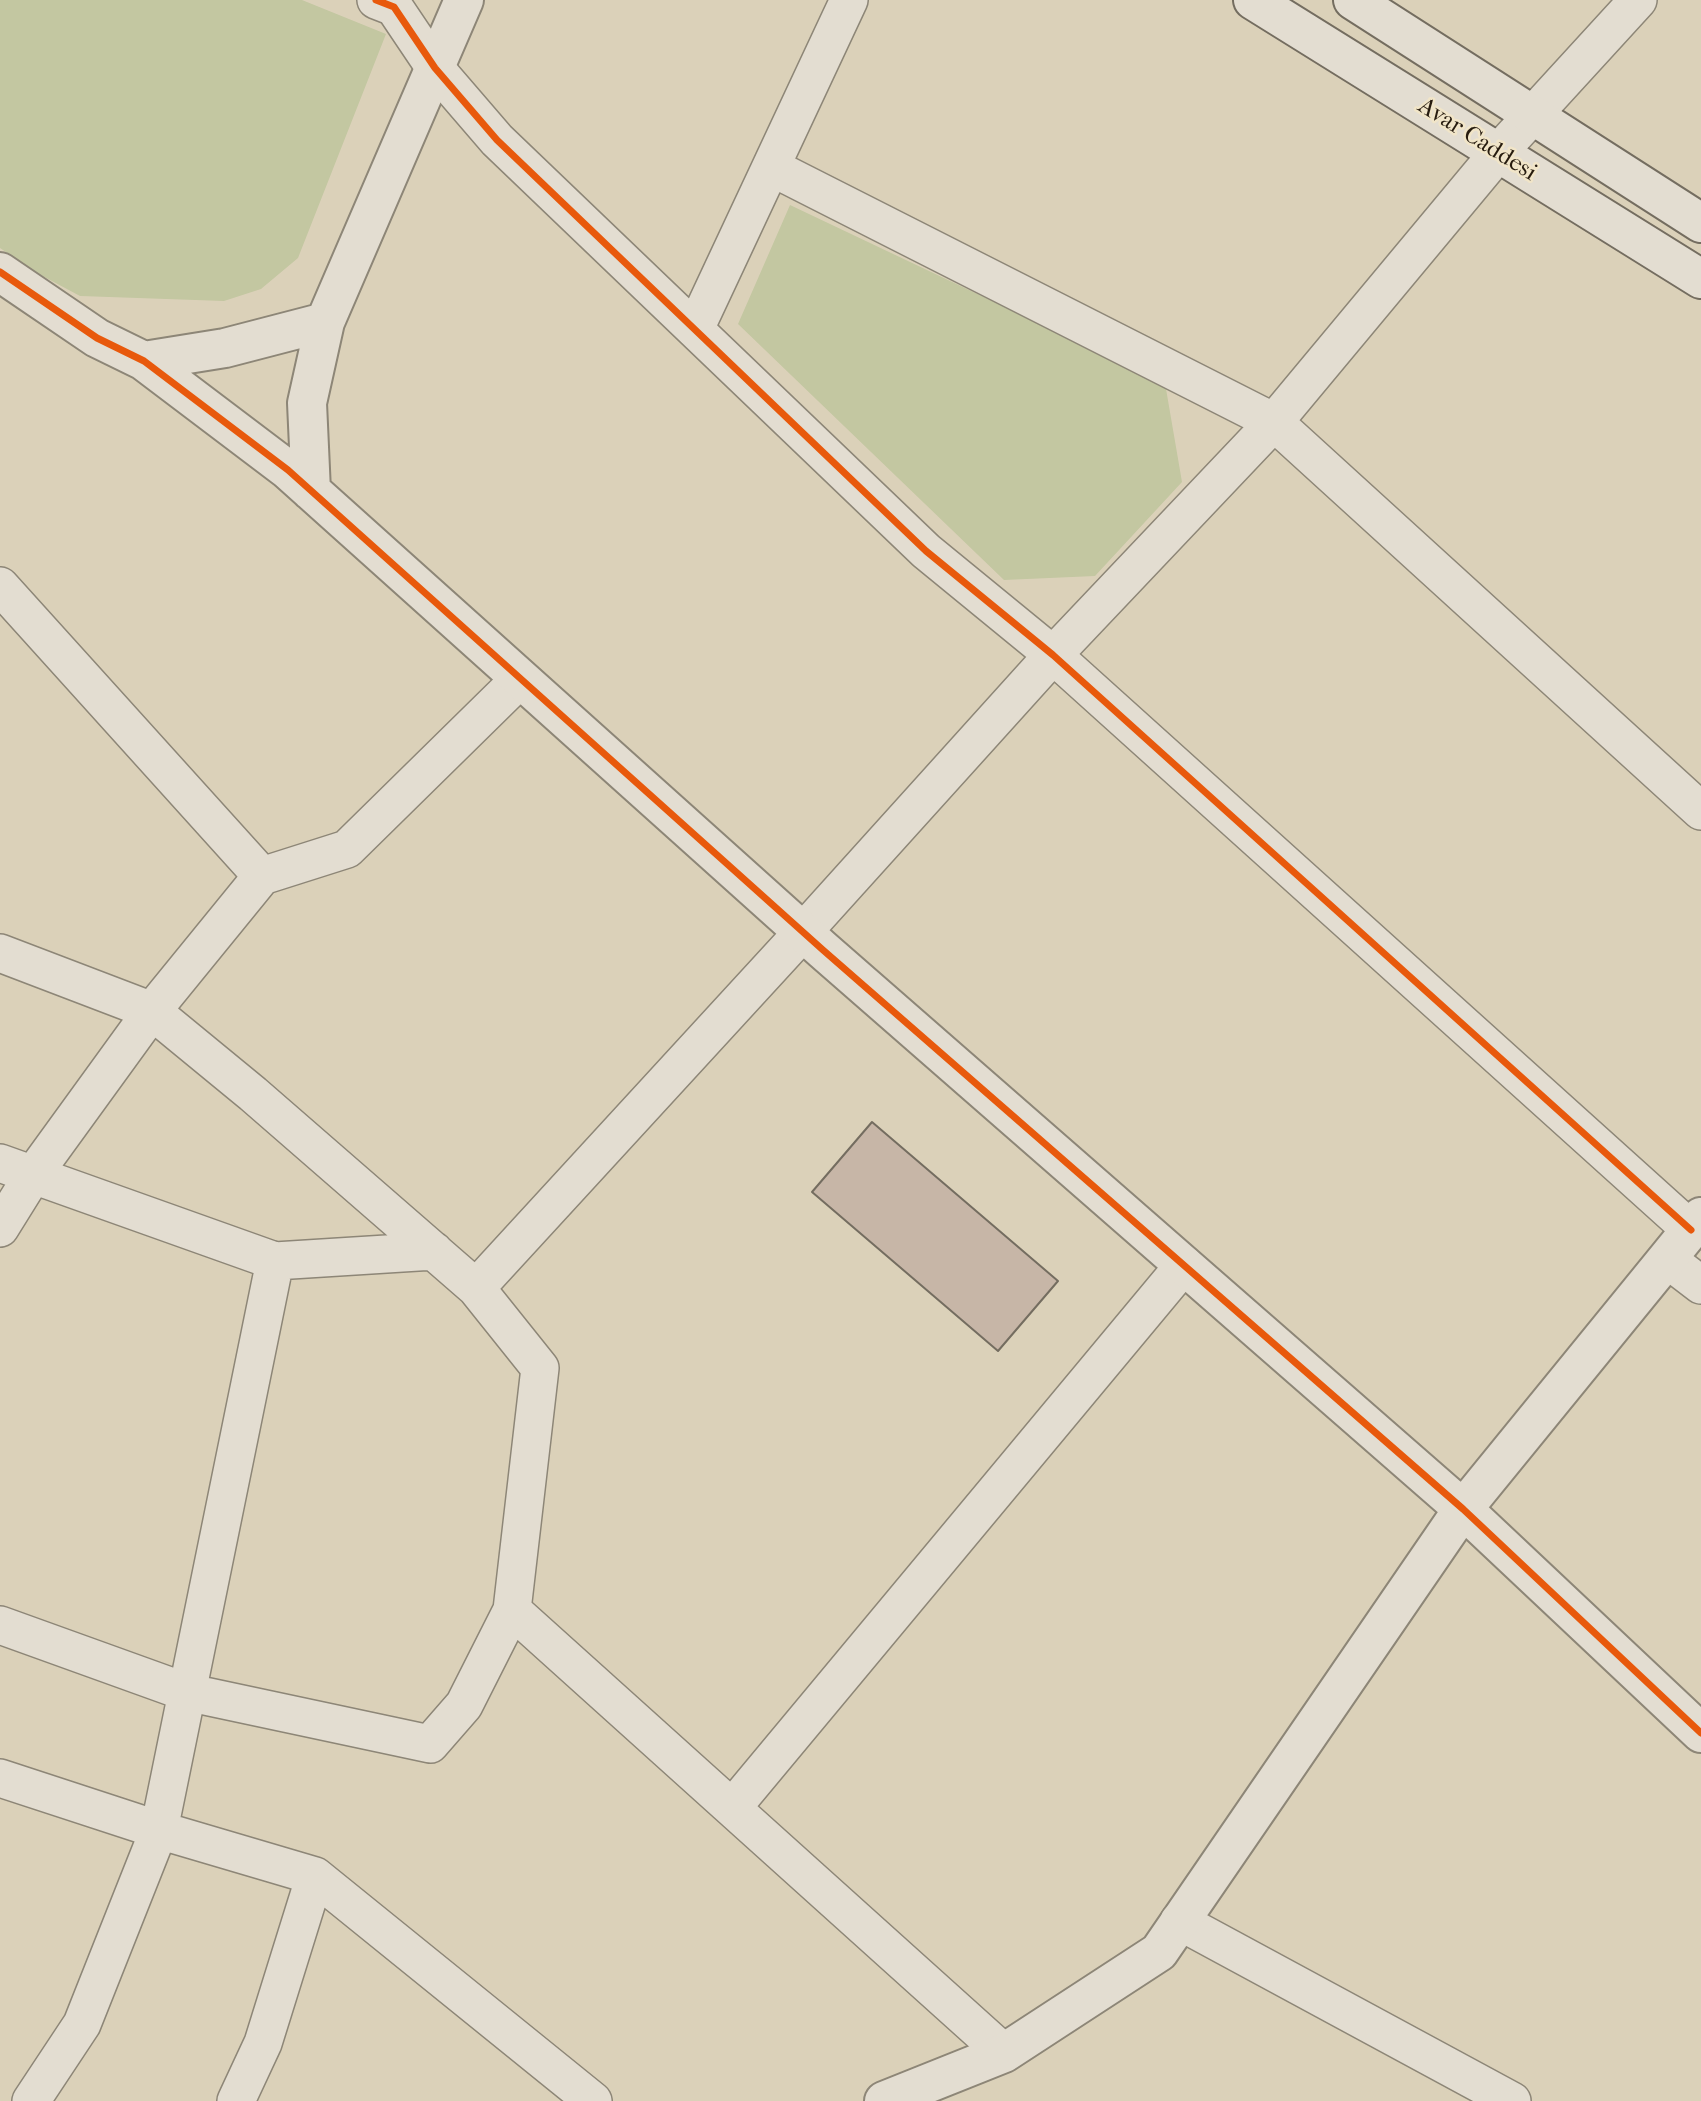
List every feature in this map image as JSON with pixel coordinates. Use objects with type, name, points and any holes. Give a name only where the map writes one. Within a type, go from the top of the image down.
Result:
[{"type":"street","points":[[376,0],[394,7],[435,68],[497,141],[926,551],[1053,655],[1696,1224],[1463,1509],[1159,1952],[1004,2053],[884,2101]]},
{"type":"street","points":[[311,491],[307,403],[325,322],[464,0]]},
{"type":"street","points":[[695,330],[849,0]]},
{"type":"street","name":"Avar Caddesi","points":[[1253,0],[1701,279]]},
{"type":"street","name":"Avar Caddesi","points":[[1353,0],[1701,223]]},
{"type":"street","points":[[476,1288],[1053,655],[1274,422],[1498,153],[1637,0]]},
{"type":"street","points":[[771,167],[1274,422],[1697,801]]},
{"type":"street","points":[[4,285],[97,338],[144,361],[288,470],[803,932],[1463,1509],[1701,1733]]},
{"type":"street","points":[[144,361],[225,348],[325,322]]},
{"type":"street","points":[[2,594],[262,876]]},
{"type":"street","points":[[0,1228],[16,1169],[152,1012],[262,876],[347,849],[520,679]]},
{"type":"street","points":[[0,953],[152,1012],[253,1094],[476,1288],[540,1368],[512,1610],[464,1705],[430,1744],[186,1692],[0,1625]]},
{"type":"street","points":[[16,1169],[275,1261],[434,1251]]},
{"type":"street","points":[[1667,1259],[1701,1285]]},
{"type":"street","points":[[31,2101],[82,2024],[159,1830],[275,1261]]},
{"type":"street","points":[[732,1808],[1184,1265]]},
{"type":"street","points":[[512,1610],[1004,2053]]},
{"type":"street","points":[[0,1778],[159,1830],[315,1876],[593,2101]]},
{"type":"street","points":[[236,2101],[263,2043],[315,1876]]},
{"type":"street","points":[[1179,1921],[1512,2101]]},
{"type":"green space","points":[[0,0],[302,0],[386,34],[298,258],[261,289],[224,301],[80,296],[37,273],[0,248]]},
{"type":"green space","points":[[790,205],[1165,383],[1182,482],[1095,576],[1004,580],[738,324]]},
{"type":"building","points":[[872,1122],[1058,1281],[998,1351],[812,1192]]},
{"type":"cycle path","points":[[376,0],[394,7],[435,68],[497,140],[926,551],[1053,655],[1691,1230]]},
{"type":"cycle path","points":[[0,272],[97,338],[144,361],[288,470],[823,950],[1463,1509],[1701,1733]]}]
